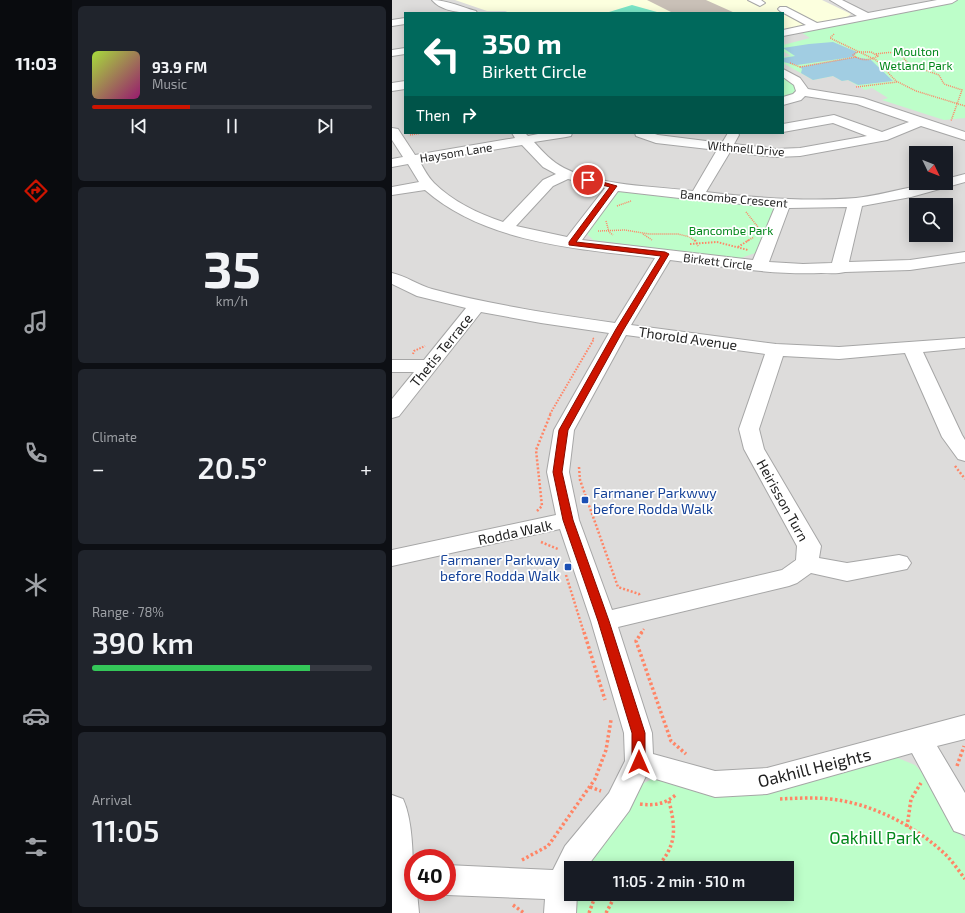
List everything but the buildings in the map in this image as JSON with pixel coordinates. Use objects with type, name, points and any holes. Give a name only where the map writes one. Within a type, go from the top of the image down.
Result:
[{"type":"street","points":[[437,0],[452,8],[468,12]]},
{"type":"street","points":[[838,1],[853,0]]},
{"type":"street","points":[[784,33],[947,0]]},
{"type":"street","points":[[838,1],[865,16]]},
{"type":"street","points":[[783,9],[815,26]]},
{"type":"street","points":[[392,24],[404,22]]},
{"type":"street","points":[[392,53],[404,51]]},
{"type":"street","points":[[784,73],[801,85],[802,92]]},
{"type":"street","points":[[392,87],[404,85]]},
{"type":"street","points":[[784,101],[796,97],[802,92],[859,101],[921,121],[956,126],[965,136]]},
{"type":"street","points":[[784,128],[834,119],[882,136]]},
{"type":"street","name":"Withnell Drive","points":[[642,134],[656,139],[776,153],[800,152],[882,136],[921,121]]},
{"type":"street","name":"Birkett Circle","points":[[397,131],[411,160],[428,185],[449,202],[480,219],[506,228],[571,243],[661,248],[762,259],[803,269],[839,269],[910,265],[965,257]]},
{"type":"street","name":"Haysom Lane","points":[[392,163],[522,137],[555,134]]},
{"type":"street","points":[[697,196],[733,134]]},
{"type":"street","name":"Bancombe Crescent","points":[[522,137],[548,164],[568,174],[614,186],[783,204],[856,202],[922,191],[965,178]]},
{"type":"street","points":[[506,228],[548,183],[568,174]]},
{"type":"street","points":[[392,191],[428,185]]},
{"type":"street","points":[[571,243],[614,186]]},
{"type":"street","points":[[839,269],[856,202]]},
{"type":"street","points":[[762,259],[783,204]]},
{"type":"street","points":[[456,882],[561,899],[576,856],[621,799],[639,762],[638,733],[604,621],[568,520],[558,472],[564,430],[620,329],[661,248]]},
{"type":"street","name":"Thorold Avenue","points":[[392,278],[423,292],[476,306],[620,329],[776,350],[839,354],[965,343]]},
{"type":"street","name":"Thetis Terrace","points":[[392,412],[476,306]]},
{"type":"street","points":[[912,348],[952,437],[965,454]]},
{"type":"street","name":"Heirisson Turn","points":[[776,350],[749,429],[754,449],[809,546],[807,564]]},
{"type":"street","points":[[392,366],[427,366]]},
{"type":"street","name":"Rodda Walk","points":[[392,558],[568,520]]},
{"type":"street","points":[[604,621],[789,577],[807,564],[847,572],[899,564]]},
{"type":"street","name":"Oakhill Heights","points":[[639,762],[715,784],[767,781],[965,726]]},
{"type":"street","points":[[919,740],[965,821]]},
{"type":"street","points":[[392,808],[402,883],[403,913]]},
{"type":"path","points":[[836,33],[830,38],[873,59],[885,68],[897,82],[916,91],[965,106]]},
{"type":"path","points":[[856,57],[854,54],[860,52],[876,54],[894,51],[904,56],[908,64],[939,75],[944,84],[962,90],[950,123],[956,126]]},
{"type":"path","points":[[800,67],[856,57],[865,60],[873,59],[878,56],[876,54]]},
{"type":"path","points":[[856,87],[897,82]]},
{"type":"path","points":[[615,207],[635,200]]},
{"type":"path","points":[[728,250],[737,247],[755,236],[758,229],[757,224],[750,214],[742,209]]},
{"type":"path","points":[[606,219],[609,231],[615,236]]},
{"type":"path","points":[[582,229],[634,231],[643,234],[661,248]]},
{"type":"path","points":[[643,234],[673,233],[690,237],[697,243],[697,252]]},
{"type":"path","points":[[687,244],[717,242],[737,247],[762,259]]},
{"type":"path","points":[[560,556],[557,548],[538,540],[530,518],[542,506],[536,450],[548,417],[594,339],[581,330],[586,324]]},
{"type":"path","points":[[578,465],[580,480],[618,587],[639,594],[645,611],[648,623],[636,641],[671,741],[691,760],[681,789],[669,801],[661,805],[648,805],[621,799],[590,787]]},
{"type":"path","points":[[564,571],[607,708]]},
{"type":"path","points":[[518,862],[548,846],[595,779],[606,750],[612,723],[609,715]]},
{"type":"path","points":[[774,800],[812,798],[855,804],[898,822],[922,836],[946,856],[965,879]]},
{"type":"path","points":[[663,861],[671,847],[674,834],[675,821],[669,801]]},
{"type":"path","points":[[589,913],[593,901]]},
{"type":"path","points":[[606,913],[612,901]]},
{"type":"path","points":[[509,902],[524,913]]},
{"type":"shaded area","points":[[392,0],[965,0],[965,913],[392,913]]},
{"type":"shaded area","points":[[455,0],[822,0],[851,14],[847,17],[784,30],[784,12],[487,11]]},
{"type":"green space","name":"Moulton Wetland Park","points":[[957,0],[965,0],[965,118],[944,120],[882,100],[888,98],[872,88],[865,90],[848,80],[842,81],[833,76],[813,80],[784,64],[784,57],[791,56],[784,52],[784,45],[810,38],[801,32]]},
{"type":"green space","points":[[632,5],[657,12],[609,12]]},
{"type":"green space","points":[[784,79],[797,87],[798,91],[791,97],[784,99]]},
{"type":"green space","name":"Bancombe Park","points":[[629,190],[761,205],[771,207],[775,212],[758,252],[738,259],[593,240],[585,232],[616,192]]},
{"type":"green space","name":"Oakhill Park","points":[[888,754],[915,765],[932,783],[965,841],[965,913],[569,913],[571,901],[794,901],[794,861],[585,861],[640,785],[656,777],[714,789]]},
{"type":"water","points":[[833,42],[857,52],[853,57],[797,65],[784,62],[784,58],[795,56],[784,48]]},
{"type":"water","points":[[856,57],[871,60],[893,81],[858,85],[848,80],[842,81],[833,76],[813,80],[801,73],[802,69],[800,67]]},
{"type":"place","name":"Farmaner Parkwwy before Rodda Walk","points":[[585,500]]},
{"type":"place","name":"Farmaner Parkway before Rodda Walk","points":[[568,567]]},
{"type":"route","points":[[588,180],[614,186],[571,243],[665,254],[620,329],[564,430],[558,472],[568,520],[604,621],[638,733],[639,762]]}]
